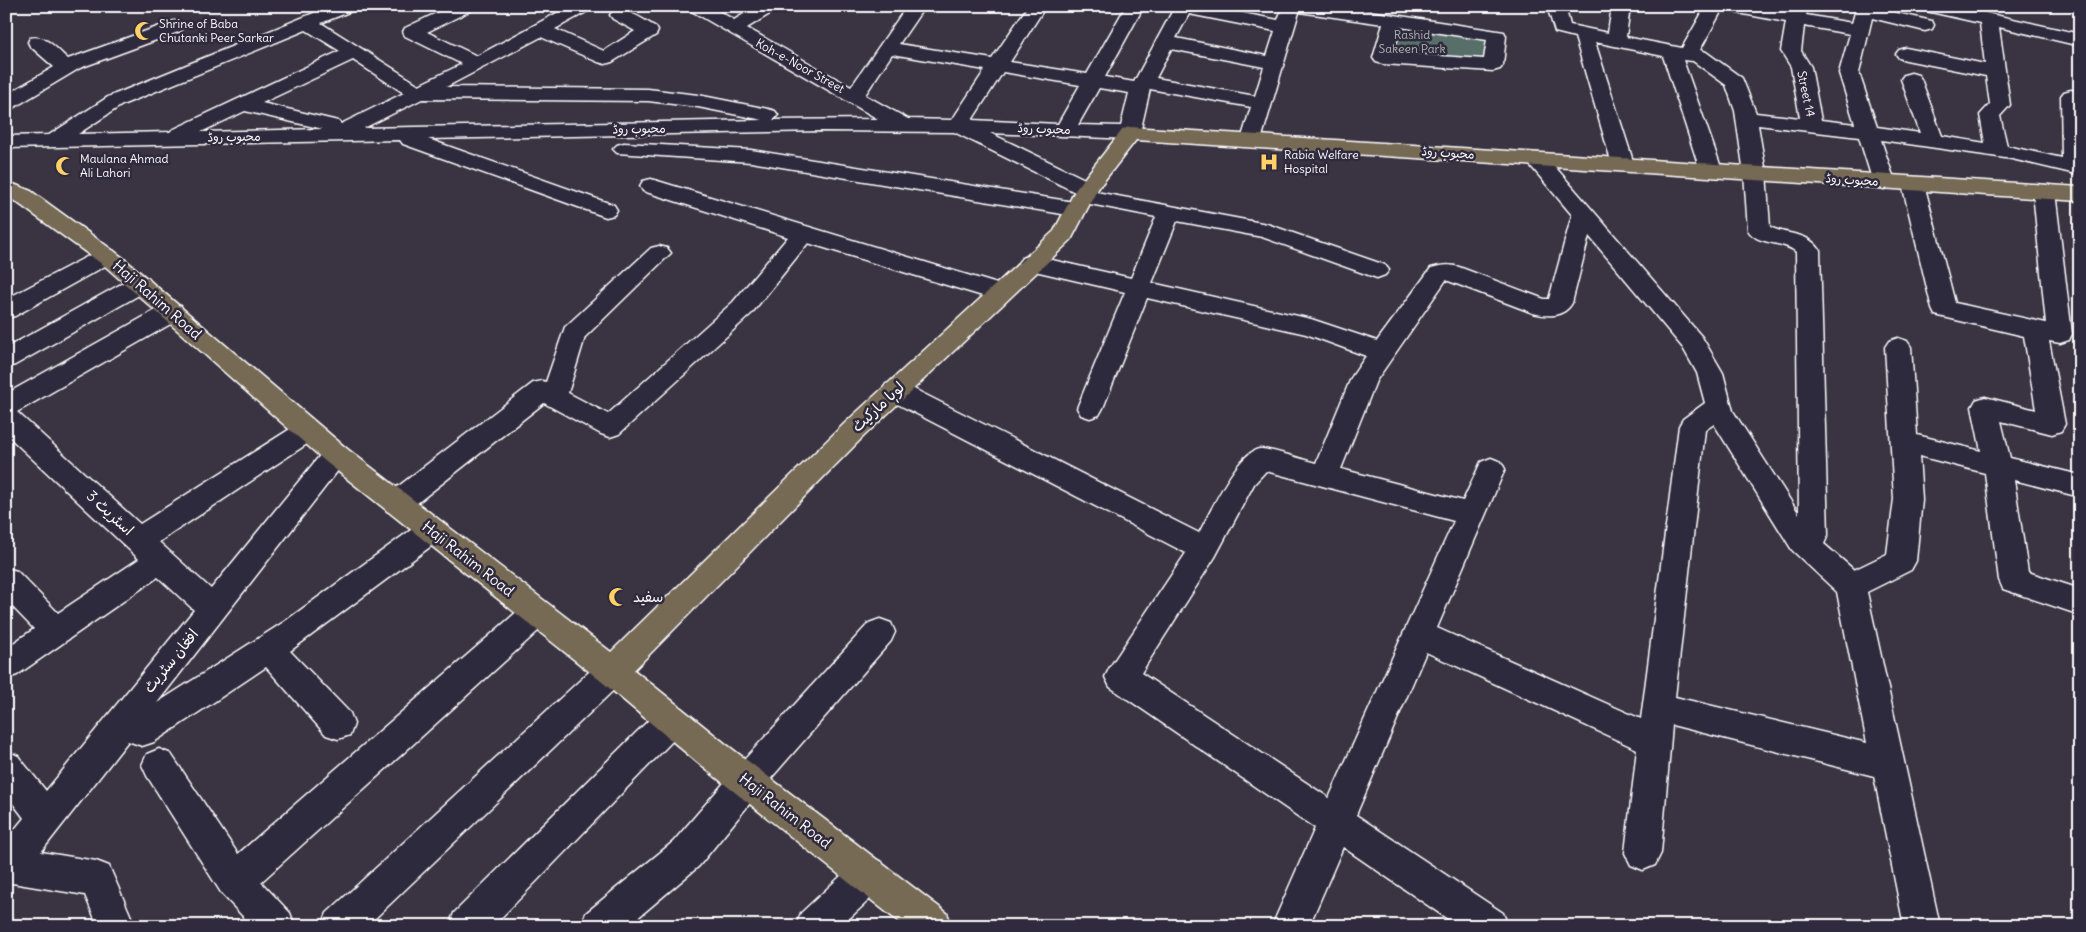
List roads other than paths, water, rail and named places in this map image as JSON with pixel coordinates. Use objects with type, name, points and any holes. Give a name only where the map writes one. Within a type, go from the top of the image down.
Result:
[{"type":"main road","name":"محبوب روڈ","points":[[1130,133],[2080,194]]},
{"type":"main road","name":"لوہا مارکیٹ","points":[[612,671],[895,390],[1062,235],[1081,198],[1130,133]]},
{"type":"main road","name":"Haji Rahim Road","points":[[6,188],[23,196],[106,256],[336,455],[612,671],[746,781],[934,926]]},
{"type":"street","points":[[54,141],[115,101],[348,6]]},
{"type":"street","points":[[466,6],[412,32],[477,64]]},
{"type":"street","points":[[243,104],[341,132],[477,64],[584,6]]},
{"type":"street","name":"Koh-e-Noor Street","points":[[696,6],[905,126]]},
{"type":"street","points":[[733,28],[770,6]]},
{"type":"street","points":[[854,96],[889,48],[916,6]]},
{"type":"street","points":[[1037,6],[958,126],[1081,198]]},
{"type":"street","points":[[1065,130],[1135,6]]},
{"type":"street","points":[[1251,140],[1284,27],[1292,6]]},
{"type":"street","points":[[1298,6],[1392,20],[1497,36],[1493,65],[1383,58],[1392,20]]},
{"type":"street","points":[[1556,6],[1562,28],[1616,41],[1699,56],[1735,82],[1745,111],[1755,173],[1759,230],[1764,234],[1799,242],[1808,250],[1814,535],[1802,542]]},
{"type":"street","points":[[1616,41],[1621,6]]},
{"type":"street","points":[[1679,53],[1715,6]]},
{"type":"street","points":[[1726,6],[1798,13],[1860,30]]},
{"type":"street","points":[[1928,6],[2080,40]]},
{"type":"street","points":[[1130,133],[1142,85],[1166,42],[1182,7],[1284,27]]},
{"type":"street","points":[[1884,182],[1849,72],[1865,8],[1925,25]]},
{"type":"street","name":"Street 14","points":[[1798,13],[1791,51],[1800,67],[1812,126]]},
{"type":"street","points":[[540,30],[606,58],[649,31],[620,15]]},
{"type":"street","points":[[1989,20],[2000,105],[1990,115],[1997,151]]},
{"type":"street","points":[[308,23],[418,93],[648,95],[698,101],[821,125]]},
{"type":"street","points":[[8,101],[67,68],[174,27]]},
{"type":"street","points":[[1583,34],[1623,164]]},
{"type":"street","points":[[37,42],[67,68]]},
{"type":"street","points":[[1166,42],[1274,63]]},
{"type":"street","points":[[889,48],[998,64],[1093,81],[1142,85],[1262,103]]},
{"type":"street","points":[[168,139],[354,52]]},
{"type":"street","points":[[1679,53],[1712,170]]},
{"type":"street","points":[[1906,54],[1996,72]]},
{"type":"street","points":[[1910,79],[1933,141]]},
{"type":"street","points":[[1757,119],[1933,141],[1997,151],[2076,168],[2071,96]]},
{"type":"street","name":"محبوب روڈ","points":[[6,142],[168,139],[341,132],[393,134],[821,125],[958,126],[1130,133]]},
{"type":"street","points":[[393,134],[606,210]]},
{"type":"street","points":[[624,149],[751,156],[1081,198],[1169,212],[1267,231],[1377,270]]},
{"type":"street","points":[[1536,159],[1693,343],[1710,373],[1720,412],[1802,542],[1851,586],[1888,764],[1928,924]]},
{"type":"street","points":[[1913,184],[1944,309],[2060,334],[2044,192]]},
{"type":"street","points":[[652,186],[999,293]]},
{"type":"street","points":[[1090,408],[1169,212]]},
{"type":"street","points":[[1324,476],[1364,378],[1439,273],[1451,272],[1542,307],[1553,307],[1560,304],[1583,214]]},
{"type":"street","points":[[397,503],[542,390],[610,427],[742,308],[803,234]]},
{"type":"street","points":[[554,397],[574,333],[659,253]]},
{"type":"street","points":[[6,310],[106,256]]},
{"type":"street","points":[[1030,263],[1311,327],[1383,353]]},
{"type":"street","points":[[6,359],[140,284]]},
{"type":"street","points":[[6,406],[172,312]]},
{"type":"street","points":[[2035,330],[2052,424],[1986,407],[1998,466],[2014,580],[2080,602]]},
{"type":"street","points":[[1851,586],[1901,561],[1908,499],[1898,347]]},
{"type":"street","points":[[895,390],[1205,549]]},
{"type":"street","points":[[1643,853],[1654,741],[1692,426],[1719,406]]},
{"type":"street","name":"اسٹریٹ 3","points":[[6,418],[213,609]]},
{"type":"street","points":[[139,540],[307,431]]},
{"type":"street","points":[[1905,442],[2080,486]]},
{"type":"street","name":"افغان سٹریٹ","points":[[7,866],[336,455]]},
{"type":"street","points":[[1471,514],[1261,459],[1244,477],[1205,549],[1121,677],[1490,926]]},
{"type":"street","points":[[1290,926],[1491,469]]},
{"type":"street","points":[[122,722],[142,731],[268,648],[432,530]]},
{"type":"street","points":[[6,665],[160,560]]},
{"type":"street","points":[[6,580],[56,631]]},
{"type":"street","points":[[235,881],[537,612]]},
{"type":"street","points":[[599,926],[686,854],[746,781],[880,632]]},
{"type":"street","points":[[1418,634],[1654,741]]},
{"type":"street","points":[[268,648],[338,724]]},
{"type":"street","points":[[340,926],[612,671]]},
{"type":"street","points":[[1658,707],[1888,764]]},
{"type":"street","points":[[468,926],[671,720]]},
{"type":"street","points":[[159,765],[235,881],[277,926]]},
{"type":"street","points":[[6,767],[46,818]]},
{"type":"street","points":[[7,866],[96,879],[118,926]]},
{"type":"street","points":[[814,926],[869,875]]},
{"type":"place","name":"Shrine of Baba Chutanki Peer Sarkar","points":[[144,31]]},
{"type":"place","name":"Rabia Welfare Hospital","points":[[1269,162]]},
{"type":"place","name":"Maulana Ahmad Ali Lahori","points":[[65,166]]},
{"type":"place","name":"سفید","points":[[618,597]]},
{"type":"park label","name":"Rashid Sakeen Park","points":[[1412,42]]}]
